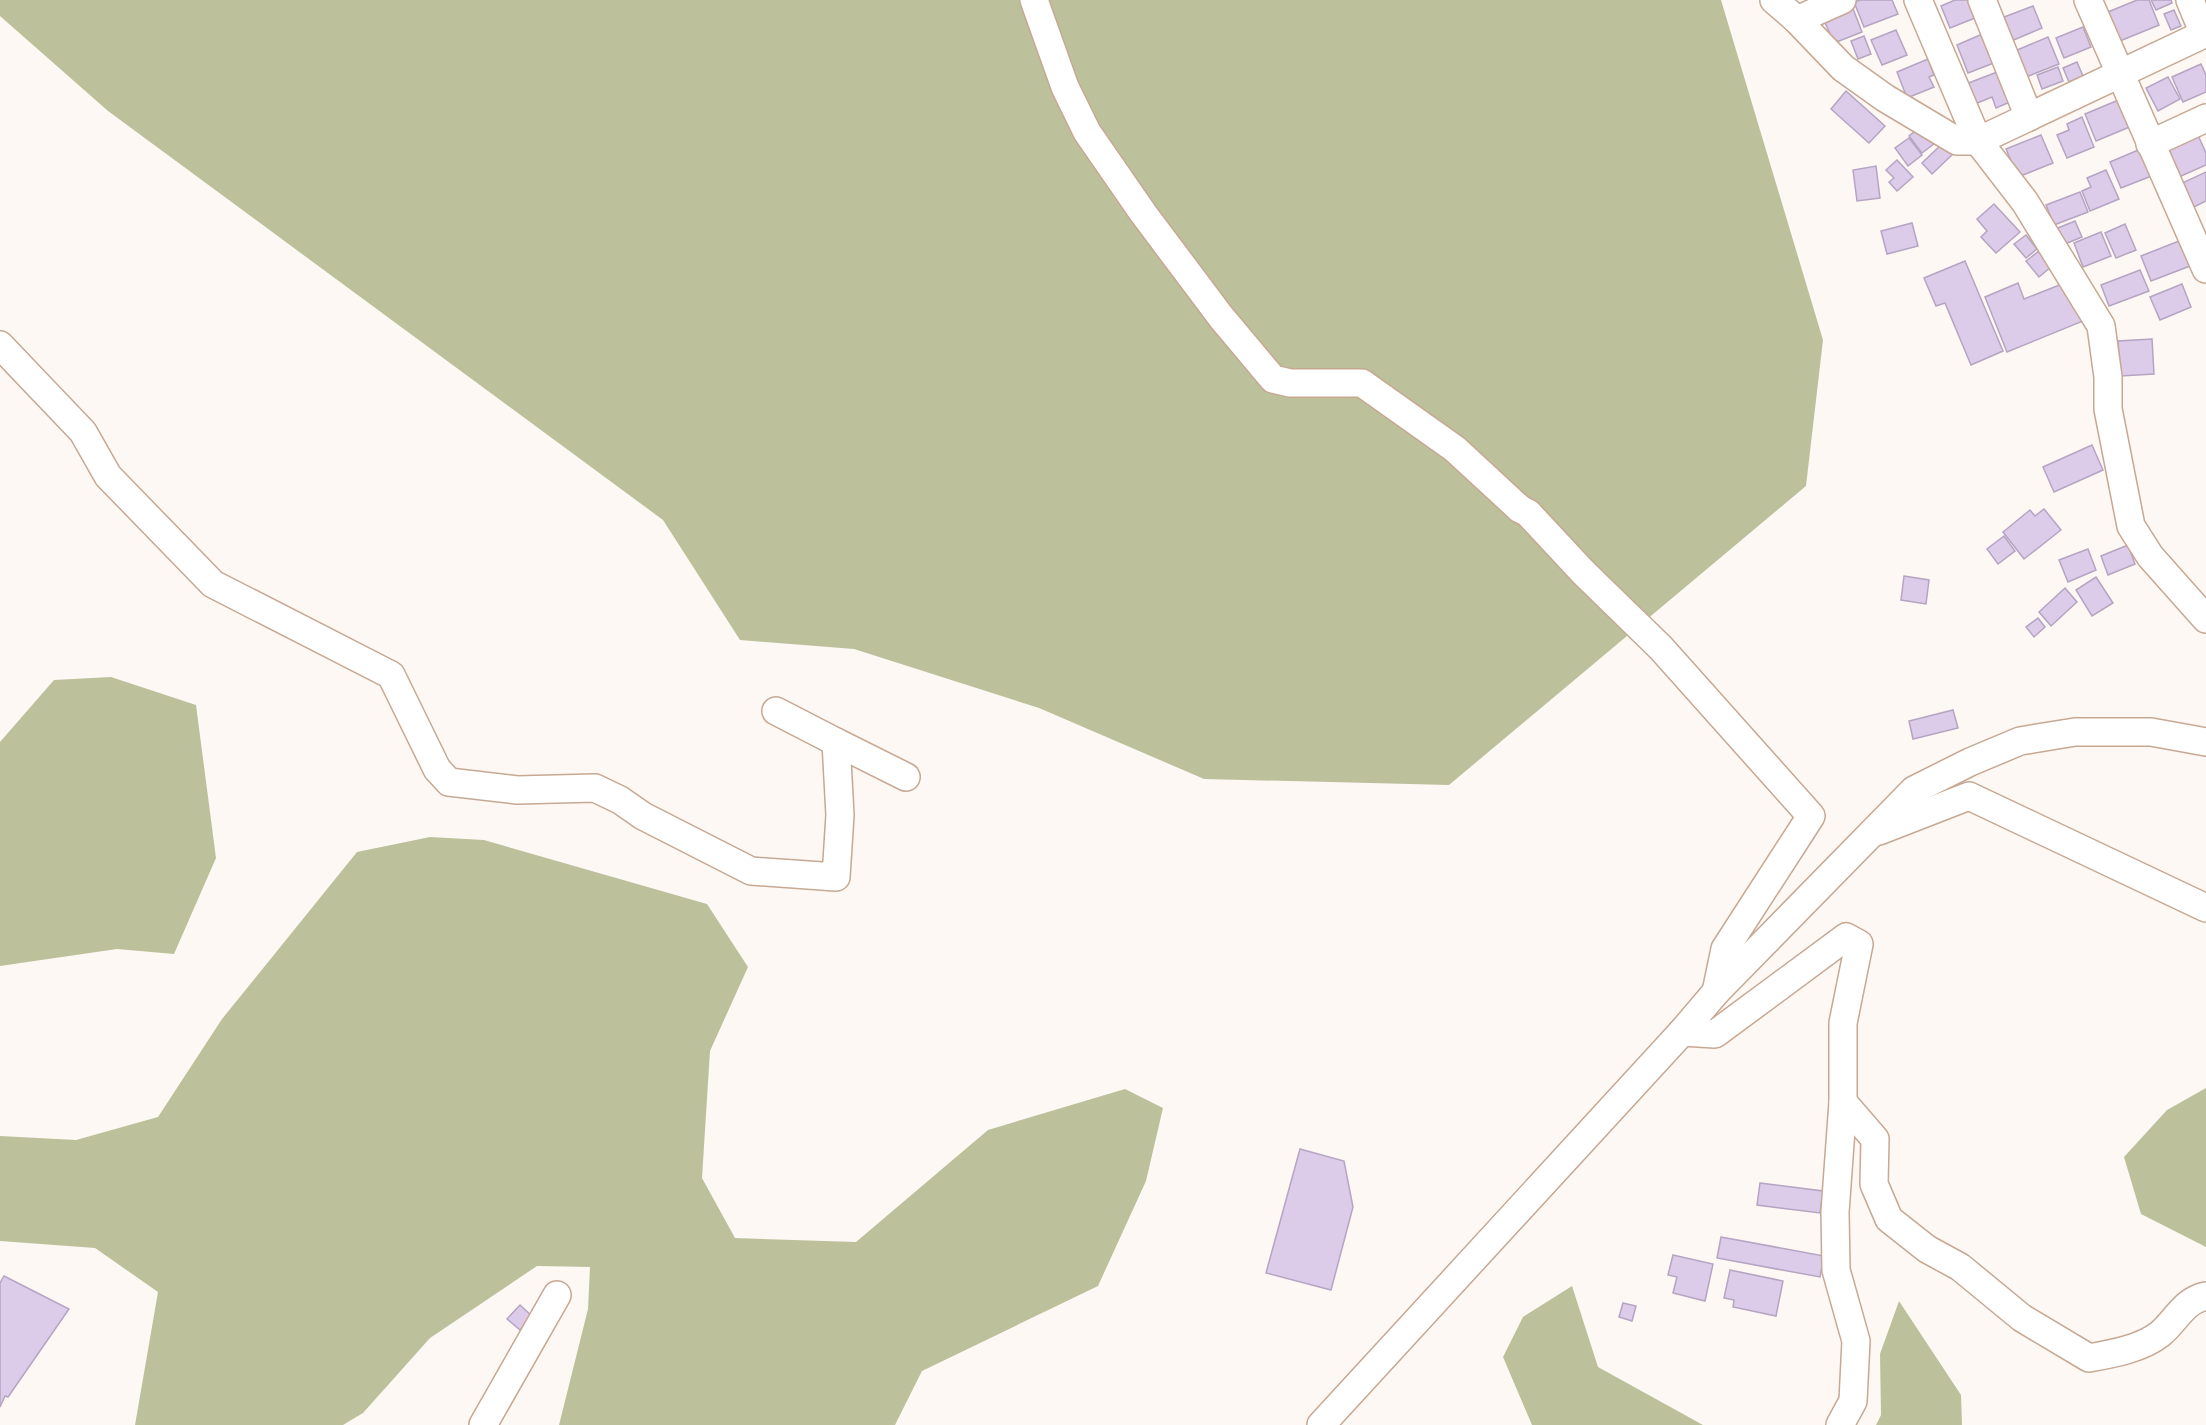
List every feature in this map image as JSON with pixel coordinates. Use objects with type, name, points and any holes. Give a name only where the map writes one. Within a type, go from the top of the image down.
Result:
[{"type":"street","points":[[1034,0],[1065,87],[1087,132],[1143,213],[1207,298],[1273,379],[1290,383],[1362,383],[1455,449],[1520,509],[1528,513],[1583,572],[1661,648],[1811,816],[1725,949],[1716,992]]},
{"type":"street","points":[[1774,0],[1797,20],[1843,68],[1885,98],[1957,141],[1978,141],[2205,33],[2190,0]]},
{"type":"street","points":[[1797,20],[1842,0]]},
{"type":"street","points":[[1918,0],[1978,141],[2025,202],[2101,326],[2108,377],[2108,409],[2131,526],[2150,556],[2206,619]]},
{"type":"street","points":[[1982,0],[2029,117]]},
{"type":"street","points":[[2088,0],[2150,144],[2198,233],[2206,269]]},
{"type":"street","points":[[2150,144],[2206,118]]},
{"type":"street","points":[[0,345],[83,432],[108,476],[213,584],[391,675],[437,769],[449,782],[517,790],[595,788],[620,800],[643,816],[751,871],[836,877],[840,815],[836,742]]},
{"type":"street","points":[[777,711],[906,777]]},
{"type":"street","points":[[1321,1425],[1682,1032],[1716,992],[1914,790],[1970,762],[2020,741],[2075,732],[2151,732],[2206,742]]},
{"type":"street","points":[[2151,732],[2206,760]]},
{"type":"street","points":[[1868,836],[1969,796],[2206,908]]},
{"type":"street","points":[[1682,1032],[1715,1034],[1846,937],[1859,944],[1843,1023],[1843,1102],[1835,1212],[1836,1270],[1856,1341],[1853,1401],[1840,1425]]},
{"type":"street","points":[[1843,1102],[1875,1139],[1874,1184],[1889,1219],[1927,1249],[1960,1267],[2022,1318],[2089,1358],[2121,1352],[2159,1335],[2194,1298],[2206,1296]]},
{"type":"street","points":[[483,1425],[557,1295]]},
{"type":"green space","points":[[0,0],[1721,0],[1823,340],[1806,486],[1449,785],[1204,779],[1039,708],[854,649],[740,640],[663,520],[108,111],[0,16]]},
{"type":"green space","points":[[111,677],[196,705],[216,858],[174,954],[117,949],[0,966],[0,742],[54,680]]},
{"type":"green space","points":[[430,837],[484,840],[707,904],[748,967],[710,1051],[702,1178],[735,1238],[856,1242],[988,1130],[1125,1089],[1163,1108],[1146,1181],[1098,1286],[922,1371],[895,1425],[559,1425],[588,1309],[590,1267],[537,1266],[430,1338],[363,1413],[343,1425],[135,1425],[158,1292],[95,1248],[0,1241],[0,1136],[76,1140],[158,1117],[222,1019],[357,852]]},
{"type":"green space","points":[[2206,1088],[2206,1247],[2141,1214],[2124,1157],[2167,1110]]},
{"type":"green space","points":[[1572,1286],[1598,1367],[1703,1425],[1532,1425],[1503,1357],[1523,1317]]},
{"type":"green space","points":[[1899,1301],[1961,1395],[1962,1425],[1876,1425],[1881,1415],[1880,1354]]},
{"type":"building","points":[[1892,0],[1898,14],[1864,27],[1854,2]]},
{"type":"building","points":[[1955,0],[1974,0],[1980,16],[1950,28],[1941,6]]},
{"type":"building","points":[[2137,0],[2149,0],[2159,25],[2120,41],[2108,12]]},
{"type":"building","points":[[2151,0],[2171,0],[2172,3],[2156,10]]},
{"type":"building","points":[[1852,6],[1862,32],[1834,43],[1823,18]]},
{"type":"building","points":[[2033,6],[2042,28],[2009,42],[1999,19]]},
{"type":"building","points":[[2174,10],[2181,26],[2171,30],[2164,14]]},
{"type":"building","points":[[2083,27],[2091,47],[2064,58],[2056,38]]},
{"type":"building","points":[[1896,30],[1907,55],[1882,65],[1871,40]]},
{"type":"building","points":[[1987,32],[1999,61],[1968,73],[1957,45]]},
{"type":"building","points":[[1864,36],[1871,54],[1858,59],[1851,41]]},
{"type":"building","points":[[2048,37],[2059,64],[2026,77],[2015,51]]},
{"type":"building","points":[[1928,59],[1934,75],[1929,77],[1934,87],[1907,98],[1897,72]]},
{"type":"building","points":[[2077,62],[2083,76],[2069,82],[2063,68]]},
{"type":"building","points":[[2201,64],[2206,75],[2206,92],[2183,102],[2172,77]]},
{"type":"building","points":[[2058,67],[2063,81],[2042,89],[2037,75]]},
{"type":"building","points":[[2005,69],[2017,99],[1996,108],[1992,97],[1975,104],[1966,84]]},
{"type":"building","points":[[2168,77],[2180,99],[2158,111],[2146,88]]},
{"type":"building","points":[[1846,91],[1885,126],[1869,143],[1831,109]]},
{"type":"building","points":[[2121,99],[2132,126],[2096,141],[2085,114]]},
{"type":"building","points":[[2082,117],[2094,147],[2067,158],[2057,135],[2069,130],[2067,124]]},
{"type":"building","points":[[1922,126],[1935,143],[1922,153],[1909,136]]},
{"type":"building","points":[[2197,133],[2206,153],[2206,165],[2179,177],[2165,147]]},
{"type":"building","points":[[2041,135],[2053,163],[2018,177],[2006,149]]},
{"type":"building","points":[[1909,138],[1922,155],[1908,166],[1895,148]]},
{"type":"building","points":[[1944,142],[1954,153],[1932,174],[1922,163]]},
{"type":"building","points":[[2143,148],[2154,175],[2121,188],[2110,162]]},
{"type":"building","points":[[1897,160],[1913,177],[1897,191],[1889,182],[1894,178],[1886,170]]},
{"type":"building","points":[[1876,166],[1880,198],[1857,201],[1853,170]]},
{"type":"building","points":[[2106,170],[2119,199],[2090,211],[2082,191],[2091,187],[2087,178]]},
{"type":"building","points":[[2206,172],[2206,201],[2192,208],[2178,185]]},
{"type":"building","points":[[2080,192],[2088,212],[2054,225],[2046,205]]},
{"type":"building","points":[[1994,204],[2020,232],[1996,253],[1981,237],[1987,231],[1977,219]]},
{"type":"building","points":[[2075,221],[2082,237],[2060,246],[2053,230]]},
{"type":"building","points":[[1912,223],[1918,246],[1887,254],[1881,231]]},
{"type":"building","points":[[2125,224],[2136,250],[2116,258],[2105,233]]},
{"type":"building","points":[[2101,232],[2111,256],[2083,267],[2074,243]]},
{"type":"building","points":[[2026,235],[2037,249],[2026,258],[2014,244]]},
{"type":"building","points":[[2179,241],[2190,266],[2151,281],[2141,256]]},
{"type":"building","points":[[2039,251],[2051,267],[2039,277],[2026,261]]},
{"type":"building","points":[[1965,261],[2003,351],[1971,365],[1945,303],[1936,306],[1924,278]]},
{"type":"building","points":[[2140,270],[2149,291],[2109,306],[2101,285]]},
{"type":"building","points":[[2067,282],[2088,319],[2007,352],[1985,297],[2018,283],[2024,299]]},
{"type":"building","points":[[2182,284],[2191,307],[2160,320],[2150,297]]},
{"type":"building","points":[[2152,339],[2154,374],[2120,376],[2118,341]]},
{"type":"building","points":[[2092,445],[2103,470],[2054,492],[2043,467]]},
{"type":"building","points":[[2044,509],[2061,530],[2024,559],[2003,532],[2030,510],[2035,516]]},
{"type":"building","points":[[2004,536],[2015,551],[1998,564],[1987,549]]},
{"type":"building","points":[[2128,545],[2135,564],[2108,575],[2101,556]]},
{"type":"building","points":[[2088,549],[2096,570],[2068,582],[2059,560]]},
{"type":"building","points":[[1904,576],[1929,580],[1926,604],[1901,600]]},
{"type":"building","points":[[2096,577],[2113,603],[2092,616],[2076,590]]},
{"type":"building","points":[[2065,588],[2077,602],[2051,626],[2039,612]]},
{"type":"building","points":[[2038,618],[2045,627],[2034,637],[2026,627]]},
{"type":"building","points":[[1953,710],[1958,728],[1913,739],[1909,721]]},
{"type":"building","points":[[1300,1149],[1344,1161],[1353,1207],[1331,1290],[1266,1273]]},
{"type":"building","points":[[1760,1183],[1823,1191],[1820,1213],[1757,1205]]},
{"type":"building","points":[[1721,1237],[1824,1256],[1820,1277],[1717,1258]]},
{"type":"building","points":[[1673,1255],[1713,1264],[1705,1301],[1673,1293],[1677,1277],[1668,1275]]},
{"type":"building","points":[[1730,1270],[1783,1281],[1776,1316],[1733,1307],[1734,1300],[1724,1298]]},
{"type":"building","points":[[4,1276],[69,1309],[8,1397],[5,1396],[0,1407],[0,1283]]},
{"type":"building","points":[[1623,1303],[1636,1306],[1632,1321],[1619,1317]]},
{"type":"building","points":[[520,1305],[533,1317],[520,1330],[507,1319]]}]
